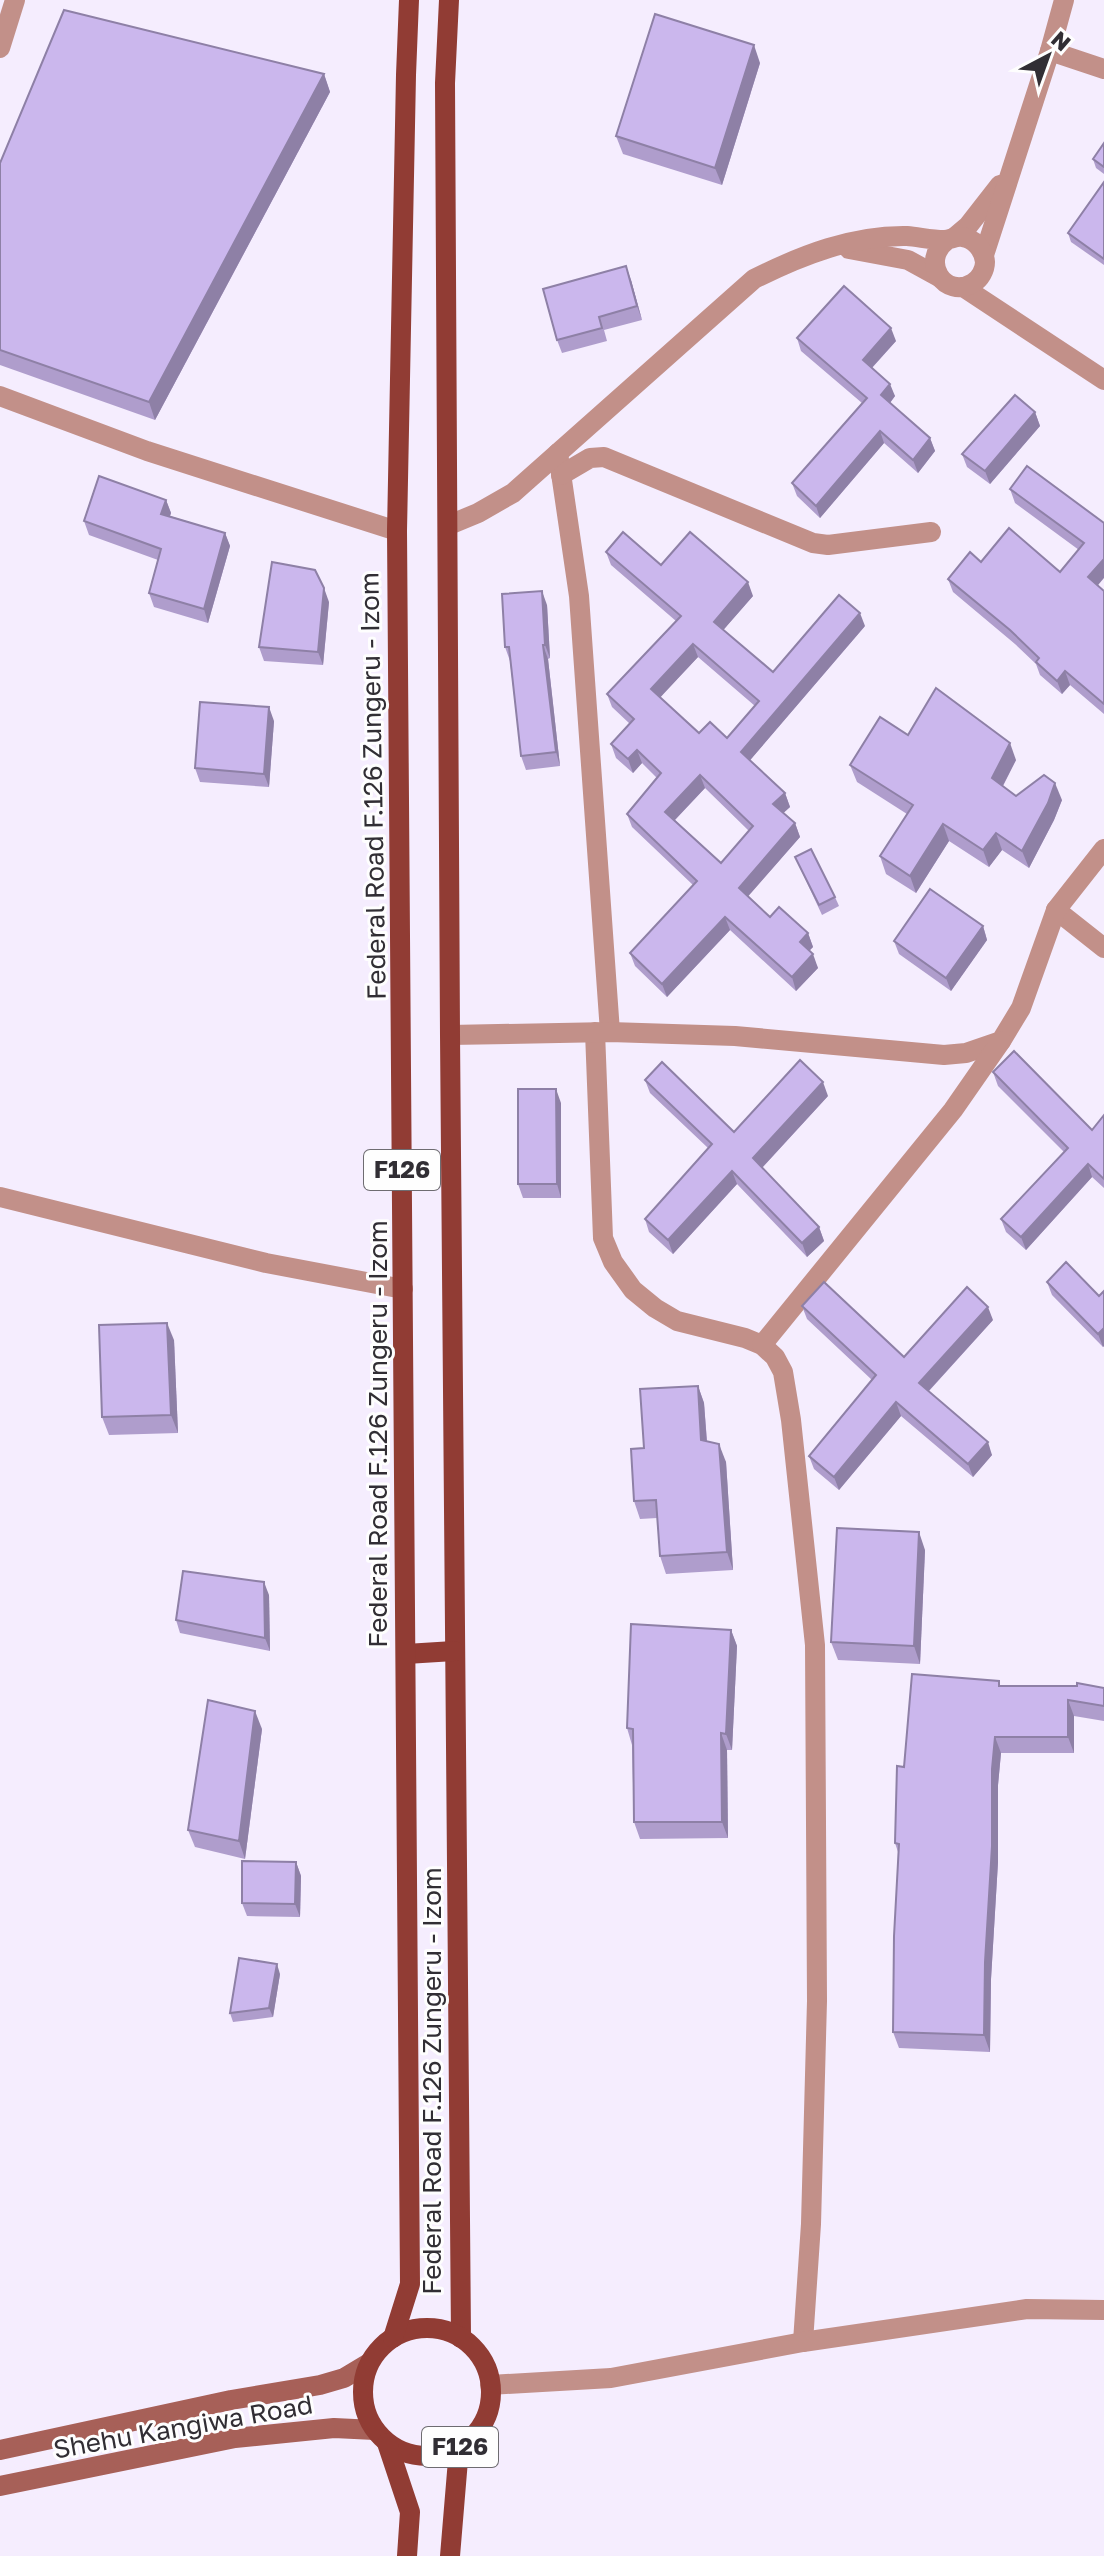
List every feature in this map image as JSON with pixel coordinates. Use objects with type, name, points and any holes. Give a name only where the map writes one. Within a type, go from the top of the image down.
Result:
[{"type":"main road","name":"Federal Road F.126 Zungeru - Izom","points":[[393,2338],[410,2284],[397,531],[409,0]]},
{"type":"main road","name":"Federal Road F.126 Zungeru - Izom","points":[[449,0],[445,83],[461,2338]]},
{"type":"main road","points":[[406,1654],[454,1651]]},
{"type":"main road","points":[[393,2338],[415,2329],[439,2329],[461,2338],[475,2351],[485,2367],[490,2385]]},
{"type":"main road","name":"F126","points":[[393,2338],[379,2349],[369,2363],[363,2380],[362,2398],[367,2415],[381,2436],[410,2512],[407,2556]]},
{"type":"main road","name":"Shehu Kangiwa Road","points":[[0,2450],[231,2400],[320,2385],[344,2378],[369,2363]]},
{"type":"main road","name":"F126","points":[[381,2436],[404,2452],[422,2456],[459,2448],[471,2439],[487,2414],[490,2385]]},
{"type":"main road","name":"Shehu Kangiwa Road","points":[[0,2486],[235,2438],[334,2428],[381,2436]]},
{"type":"main road","name":"F126","points":[[450,2556],[459,2448]]},
{"type":"street","points":[[0,48],[15,0]]},
{"type":"street","points":[[963,287],[972,284],[984,262],[1064,0]]},
{"type":"street","points":[[1050,51],[1104,69]]},
{"type":"street","points":[[939,277],[934,264],[938,250],[980,211],[1009,172]]},
{"type":"street","points":[[449,525],[513,493],[754,279],[792,260],[865,239],[905,236],[969,239],[981,249],[991,288],[1000,303],[1023,328]]},
{"type":"street","points":[[834,246],[908,260],[946,283],[963,287],[1104,380]]},
{"type":"street","points":[[0,396],[147,451],[397,531]]},
{"type":"street","points":[[558,453],[579,596],[603,1032],[603,1238],[613,1262],[633,1290],[655,1308],[677,1321],[745,1338],[762,1345],[775,1357],[783,1372],[791,1420],[815,1645],[817,2001],[811,2224],[803,2342]]},
{"type":"street","points":[[561,475],[590,458],[604,457],[813,543],[828,545],[931,532]]},
{"type":"street","points":[[762,1345],[953,1110],[1001,1041],[1021,1008],[1056,910],[1104,849]]},
{"type":"street","points":[[1056,910],[1104,948]]},
{"type":"street","points":[[450,1035],[603,1032],[735,1036],[944,1055],[966,1053],[1001,1041]]},
{"type":"street","points":[[0,1197],[266,1263],[403,1289]]},
{"type":"street","points":[[490,2385],[611,2378],[803,2342],[1027,2309],[1104,2310]]},
{"type":"building","points":[[64,10],[324,74],[149,402],[0,350],[0,163]]},
{"type":"building","points":[[655,14],[754,45],[715,168],[616,136]]},
{"type":"building","points":[[1104,143],[1104,167],[1093,159]]},
{"type":"building","points":[[1104,182],[1104,259],[1068,233]]},
{"type":"building","points":[[626,266],[637,306],[599,317],[602,328],[557,340],[543,289]]},
{"type":"building","points":[[844,286],[891,328],[863,360],[890,384],[881,395],[930,438],[913,460],[880,431],[816,506],[792,483],[867,398],[797,338]]},
{"type":"building","points":[[1015,395],[1035,412],[985,471],[962,454]]},
{"type":"building","points":[[1027,466],[1104,523],[1104,559],[1088,577],[1104,591],[1104,704],[1065,671],[1057,681],[1036,662],[1039,658],[1010,630],[948,579],[970,552],[981,562],[1009,528],[1060,572],[1084,543],[1010,489]]},
{"type":"building","points":[[99,476],[166,500],[161,514],[225,533],[204,609],[149,593],[161,549],[84,521]]},
{"type":"building","points":[[623,532],[661,565],[690,532],[748,582],[714,622],[773,672],[839,595],[860,613],[741,752],[785,793],[773,804],[795,823],[739,888],[770,917],[779,907],[808,933],[800,942],[813,954],[792,977],[725,917],[662,984],[630,953],[697,881],[627,814],[661,773],[637,750],[628,759],[611,744],[634,719],[607,694],[681,616],[606,552]],"holes":[[[693,644],[759,701],[727,738],[710,722],[699,733],[651,689]],[[700,775],[753,826],[721,863],[665,812]]]},
{"type":"building","points":[[272,562],[315,570],[324,588],[318,652],[259,647]]},
{"type":"building","points":[[542,591],[543,645],[556,752],[521,756],[509,647],[505,647],[502,594]]},
{"type":"building","points":[[936,688],[1010,743],[992,778],[1016,796],[1044,775],[1055,783],[1048,803],[1022,851],[996,833],[983,850],[943,824],[910,876],[880,856],[913,805],[850,765],[880,717],[908,735]]},
{"type":"building","points":[[200,702],[269,707],[264,774],[195,768]]},
{"type":"building","points":[[811,849],[835,897],[819,905],[795,857]]},
{"type":"building","points":[[930,889],[983,926],[946,978],[894,941]]},
{"type":"building","points":[[1014,1051],[1092,1130],[1104,1115],[1104,1179],[1088,1164],[1021,1237],[1001,1219],[1068,1148],[993,1072]]},
{"type":"building","points":[[800,1060],[823,1082],[753,1158],[819,1227],[802,1243],[732,1171],[668,1240],[645,1219],[712,1144],[645,1080],[662,1062],[734,1132]]},
{"type":"building","points":[[518,1089],[556,1089],[557,1184],[518,1184]]},
{"type":"building","points":[[1066,1262],[1099,1296],[1104,1291],[1104,1328],[1098,1334],[1047,1282]]},
{"type":"building","points":[[824,1282],[904,1357],[967,1287],[988,1307],[919,1383],[988,1442],[968,1464],[896,1402],[834,1477],[809,1456],[876,1375],[802,1306]]},
{"type":"building","points":[[167,1323],[171,1415],[102,1417],[99,1325]]},
{"type":"building","points":[[698,1386],[701,1440],[719,1444],[727,1552],[660,1556],[656,1500],[634,1501],[631,1449],[644,1448],[640,1389]]},
{"type":"building","points":[[837,1528],[919,1532],[914,1646],[831,1642]]},
{"type":"building","points":[[183,1571],[264,1582],[265,1638],[176,1620]]},
{"type":"building","points":[[631,1624],[731,1630],[726,1734],[721,1733],[722,1822],[634,1822],[633,1729],[627,1728]]},
{"type":"building","points":[[912,1674],[999,1681],[999,1686],[1077,1686],[1077,1683],[1104,1688],[1104,1706],[1068,1700],[1068,1737],[995,1737],[984,2035],[893,2032],[899,1844],[895,1843],[897,1766],[904,1767]]},
{"type":"building","points":[[208,1700],[255,1711],[239,1841],[188,1830]]},
{"type":"building","points":[[242,1861],[296,1862],[295,1904],[242,1903]]},
{"type":"building","points":[[239,1958],[277,1964],[269,2008],[230,2013]]}]
